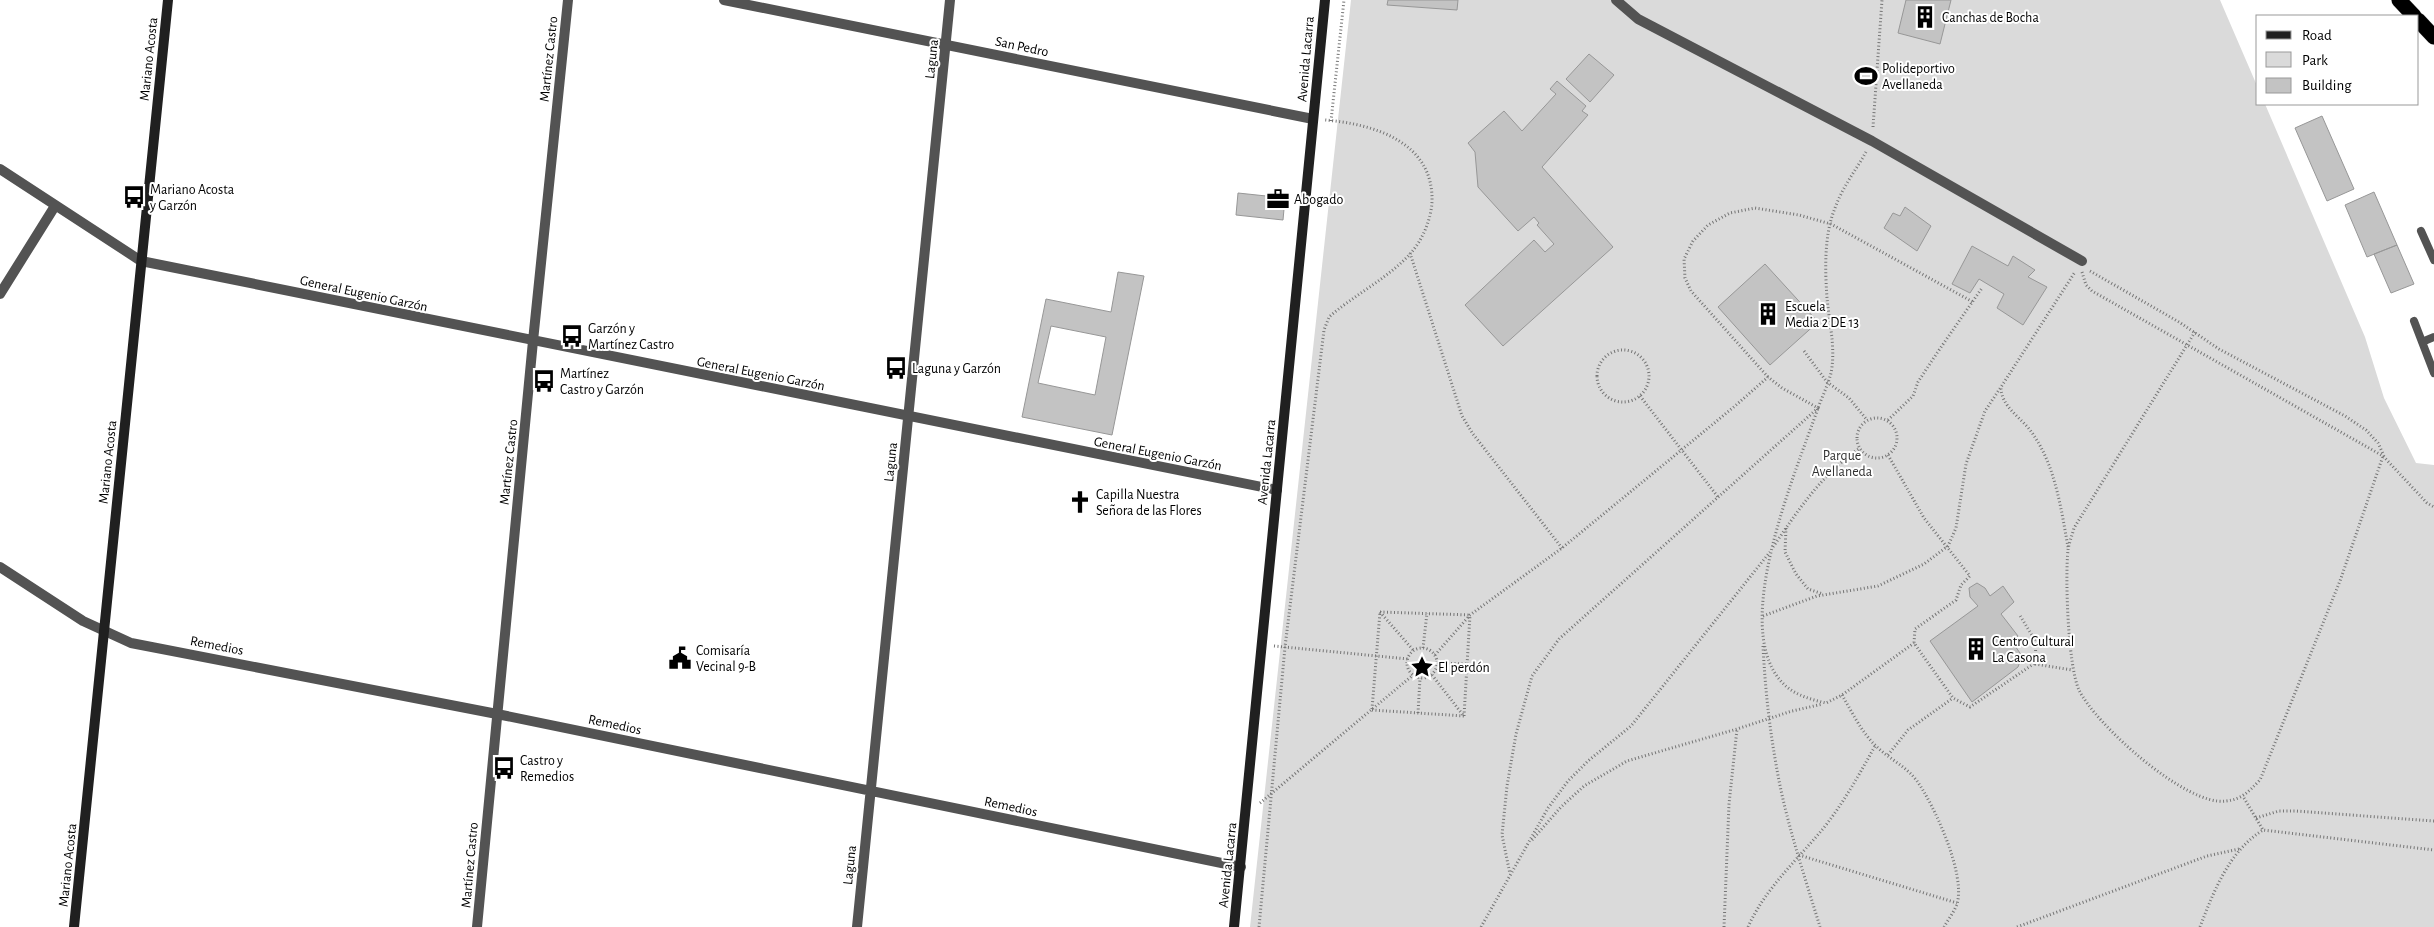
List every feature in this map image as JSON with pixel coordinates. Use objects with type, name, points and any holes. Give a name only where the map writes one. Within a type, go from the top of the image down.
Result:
[{"type":"highway","points":[[2399,0],[2413,15]]},
{"type":"highway","points":[[2419,21],[2434,37]]},
{"type":"street","name":"Mariano Acosta","points":[[74,927],[168,0]]},
{"type":"street","name":"Martínez Castro","points":[[477,927],[533,341],[568,0]]},
{"type":"street","name":"San Pedro","points":[[724,0],[1313,119]]},
{"type":"street","name":"Laguna","points":[[857,927],[950,0]]},
{"type":"street","name":"Avenida Lacarra","points":[[1234,927],[1324,0]]},
{"type":"street","points":[[1616,0],[1638,19],[1872,141],[2082,261]]},
{"type":"street","name":"General Eugenio Garzón","points":[[0,169],[141,261],[1277,490]]},
{"type":"street","points":[[0,294],[55,206]]},
{"type":"street","name":"Remedios","points":[[0,566],[83,621],[131,643],[497,714],[1241,867]]},
{"type":"lane","points":[[2421,231],[2434,260]]},
{"type":"lane","points":[[2414,321],[2434,373]]},
{"type":"lane","points":[[2422,342],[2434,337]]},
{"type":"path","points":[[1331,121],[1344,0]]},
{"type":"path","points":[[1820,927],[1776,766],[1769,718],[1763,616],[1770,551],[1831,372],[1832,334],[1826,283],[1826,245],[1834,208],[1872,141],[1882,0]]},
{"type":"path","points":[[1259,927],[1285,647],[1324,330],[1329,317],[1410,254],[1424,233],[1432,213],[1432,190],[1427,170],[1415,151],[1380,131],[1354,123],[1313,119]]},
{"type":"path","points":[[1818,408],[1782,388],[1768,377],[1691,291],[1685,278],[1684,259],[1693,241],[1708,225],[1730,213],[1755,208],[1800,215],[1831,224],[1973,302]]},
{"type":"path","points":[[1410,254],[1462,416],[1473,434],[1562,548]]},
{"type":"path","points":[[1763,616],[1825,595],[1878,586],[1894,580],[1924,564],[1948,546],[1956,528],[1966,464],[1985,411],[2080,265],[2086,285],[2092,291],[2383,456],[2426,503],[2434,507]]},
{"type":"path","points":[[1888,420],[1913,396],[1918,382],[1982,288]]},
{"type":"path","points":[[2068,550],[2074,528],[2195,332]]},
{"type":"path","points":[[1623,349],[1640,355],[1649,371],[1649,380],[1640,396],[1625,402],[1609,398],[1602,392],[1598,385],[1597,368],[1606,354],[1623,349]]},
{"type":"path","points":[[1804,351],[1827,382],[1849,398],[1867,420]]},
{"type":"path","points":[[1435,655],[1470,614],[1562,548],[1768,377]]},
{"type":"path","points":[[2001,387],[2001,398],[2004,404],[2031,432],[2048,463],[2068,550],[2072,670],[2079,692],[2108,728],[2140,757],[2180,788],[2224,802],[2244,798],[2260,780],[2340,581],[2383,456]]},
{"type":"path","points":[[1640,396],[1718,497]]},
{"type":"path","points":[[1510,874],[1502,835],[1507,786],[1516,734],[1532,676],[1558,639],[1818,408]]},
{"type":"path","points":[[1878,418],[1888,420],[1895,428],[1898,438],[1895,448],[1888,455],[1878,458],[1867,455],[1860,448],[1857,438],[1860,428],[1867,420],[1878,418]]},
{"type":"path","points":[[1481,927],[1548,808],[1568,781],[1588,761],[1631,726],[1770,551],[1821,481],[1835,466],[1860,448]]},
{"type":"path","points":[[1888,455],[1924,518],[1970,576],[1961,585],[1956,600],[1915,629],[1914,643],[1953,698],[1970,707],[2035,664],[2072,670]]},
{"type":"path","points":[[1786,527],[1785,552],[1796,574],[1808,589],[1825,595]]},
{"type":"path","points":[[1380,612],[1470,614]]},
{"type":"path","points":[[1380,612],[1414,651]]},
{"type":"path","points":[[1372,710],[1380,612]]},
{"type":"path","points":[[1423,648],[1427,613]]},
{"type":"path","points":[[1464,716],[1470,614]]},
{"type":"path","points":[[2019,614],[2036,642],[2035,664]]},
{"type":"path","points":[[1763,641],[1769,662],[1780,680],[1793,692],[1826,703]]},
{"type":"path","points":[[1525,848],[1561,807],[1584,786],[1626,761],[1737,729],[1792,710],[1826,703],[1842,695],[1914,643]]},
{"type":"path","points":[[1262,645],[1376,658],[1408,659]]},
{"type":"path","points":[[1423,648],[1435,655],[1437,663],[1432,674],[1420,678],[1413,675],[1408,668],[1408,659],[1414,651],[1423,648]]},
{"type":"path","points":[[1437,663],[1467,664]]},
{"type":"path","points":[[1432,674],[1464,716]]},
{"type":"path","points":[[1246,817],[1270,793],[1413,675]]},
{"type":"path","points":[[1418,713],[1420,678]]},
{"type":"path","points":[[1842,695],[1860,726],[1875,746],[1916,780],[1932,807],[1946,838],[1956,875],[1957,903],[1944,927]]},
{"type":"path","points":[[1888,756],[1908,730],[1953,698]]},
{"type":"path","points":[[1372,710],[1464,716]]},
{"type":"path","points":[[1724,927],[1729,804],[1737,729]]},
{"type":"path","points":[[1748,927],[1777,881],[1836,811],[1875,746]]},
{"type":"path","points":[[2244,798],[2263,830]]},
{"type":"path","points":[[2256,818],[2279,812],[2296,811],[2434,821]]},
{"type":"path","points":[[2200,927],[2226,870],[2240,849],[2251,837],[2263,830],[2434,850]]},
{"type":"path","points":[[2017,927],[2206,856],[2240,849]]},
{"type":"path","points":[[1799,855],[1957,903]]},
{"type":"green space","name":"Parque Avellaneda","points":[[1351,0],[2220,0],[2256,83],[2256,105],[2265,105],[2365,337],[2384,398],[2416,463],[2434,465],[2434,927],[1250,927]]},
{"type":"building","points":[[1388,0],[1458,0],[1457,10],[1387,5]]},
{"type":"building","name":"Canchas de Bocha","points":[[1906,0],[1951,0],[1940,44],[1898,33]]},
{"type":"building","points":[[1589,54],[1614,75],[1590,102],[1566,79]]},
{"type":"building","points":[[1557,81],[1586,106],[1582,111],[1588,115],[1542,167],[1613,247],[1503,346],[1465,305],[1534,240],[1545,252],[1554,244],[1537,225],[1539,223],[1534,217],[1518,231],[1478,187],[1475,152],[1468,143],[1504,111],[1522,131],[1556,94],[1550,89]]},
{"type":"building","points":[[2322,116],[2354,189],[2327,201],[2295,128]]},
{"type":"building","points":[[2374,192],[2397,245],[2367,257],[2345,205]]},
{"type":"building","points":[[1238,193],[1285,198],[1283,220],[1236,215]]},
{"type":"building","points":[[1905,207],[1931,226],[1917,251],[1884,228],[1893,213],[1900,216]]},
{"type":"building","points":[[2397,245],[2414,284],[2391,293],[2374,254]]},
{"type":"building","points":[[1972,246],[2008,266],[2013,256],[2035,270],[2028,277],[2047,287],[2023,325],[1997,308],[2004,294],[1979,279],[1970,293],[1952,284]]},
{"type":"building","name":"Escuela Media 2 DE 13","points":[[1765,264],[1818,322],[1770,365],[1718,307]]},
{"type":"building","points":[[1118,272],[1144,276],[1112,435],[1022,417],[1046,299],[1111,312]],"holes":[[[1051,326],[1106,337],[1095,395],[1038,383]]]},
{"type":"building","name":"Centro Cultural La Casona","points":[[1977,583],[1985,588],[1990,596],[2003,586],[2014,602],[2001,614],[2018,636],[2011,640],[2022,656],[2018,667],[1972,702],[1930,641],[1978,606],[1970,597],[1969,588]]},
{"type":"place","name":"Canchas de Bocha","points":[[1925,17]]},
{"type":"place","name":"Polideportivo Avellaneda","points":[[1866,76]]},
{"type":"place","name":"Mariano Acosta y Garzón","points":[[134,197]]},
{"type":"place","name":"Abogado","points":[[1278,199]]},
{"type":"place","name":"Escuela Media 2 DE 13","points":[[1768,314]]},
{"type":"place","name":"Garzón y Martínez Castro","points":[[572,336]]},
{"type":"place","name":"Laguna y Garzón","points":[[896,368]]},
{"type":"place","name":"Martínez Castro y Garzón","points":[[544,381]]},
{"type":"place","name":"Capilla Nuestra Señora de las Flores","points":[[1080,502]]},
{"type":"place","name":"Centro Cultural La Casona","points":[[1976,649]]},
{"type":"place","name":"Comisaría Vecinal 9-B","points":[[680,658]]},
{"type":"place","name":"El perdón","points":[[1422,667]]},
{"type":"place","name":"Castro y Remedios","points":[[504,768]]}]
